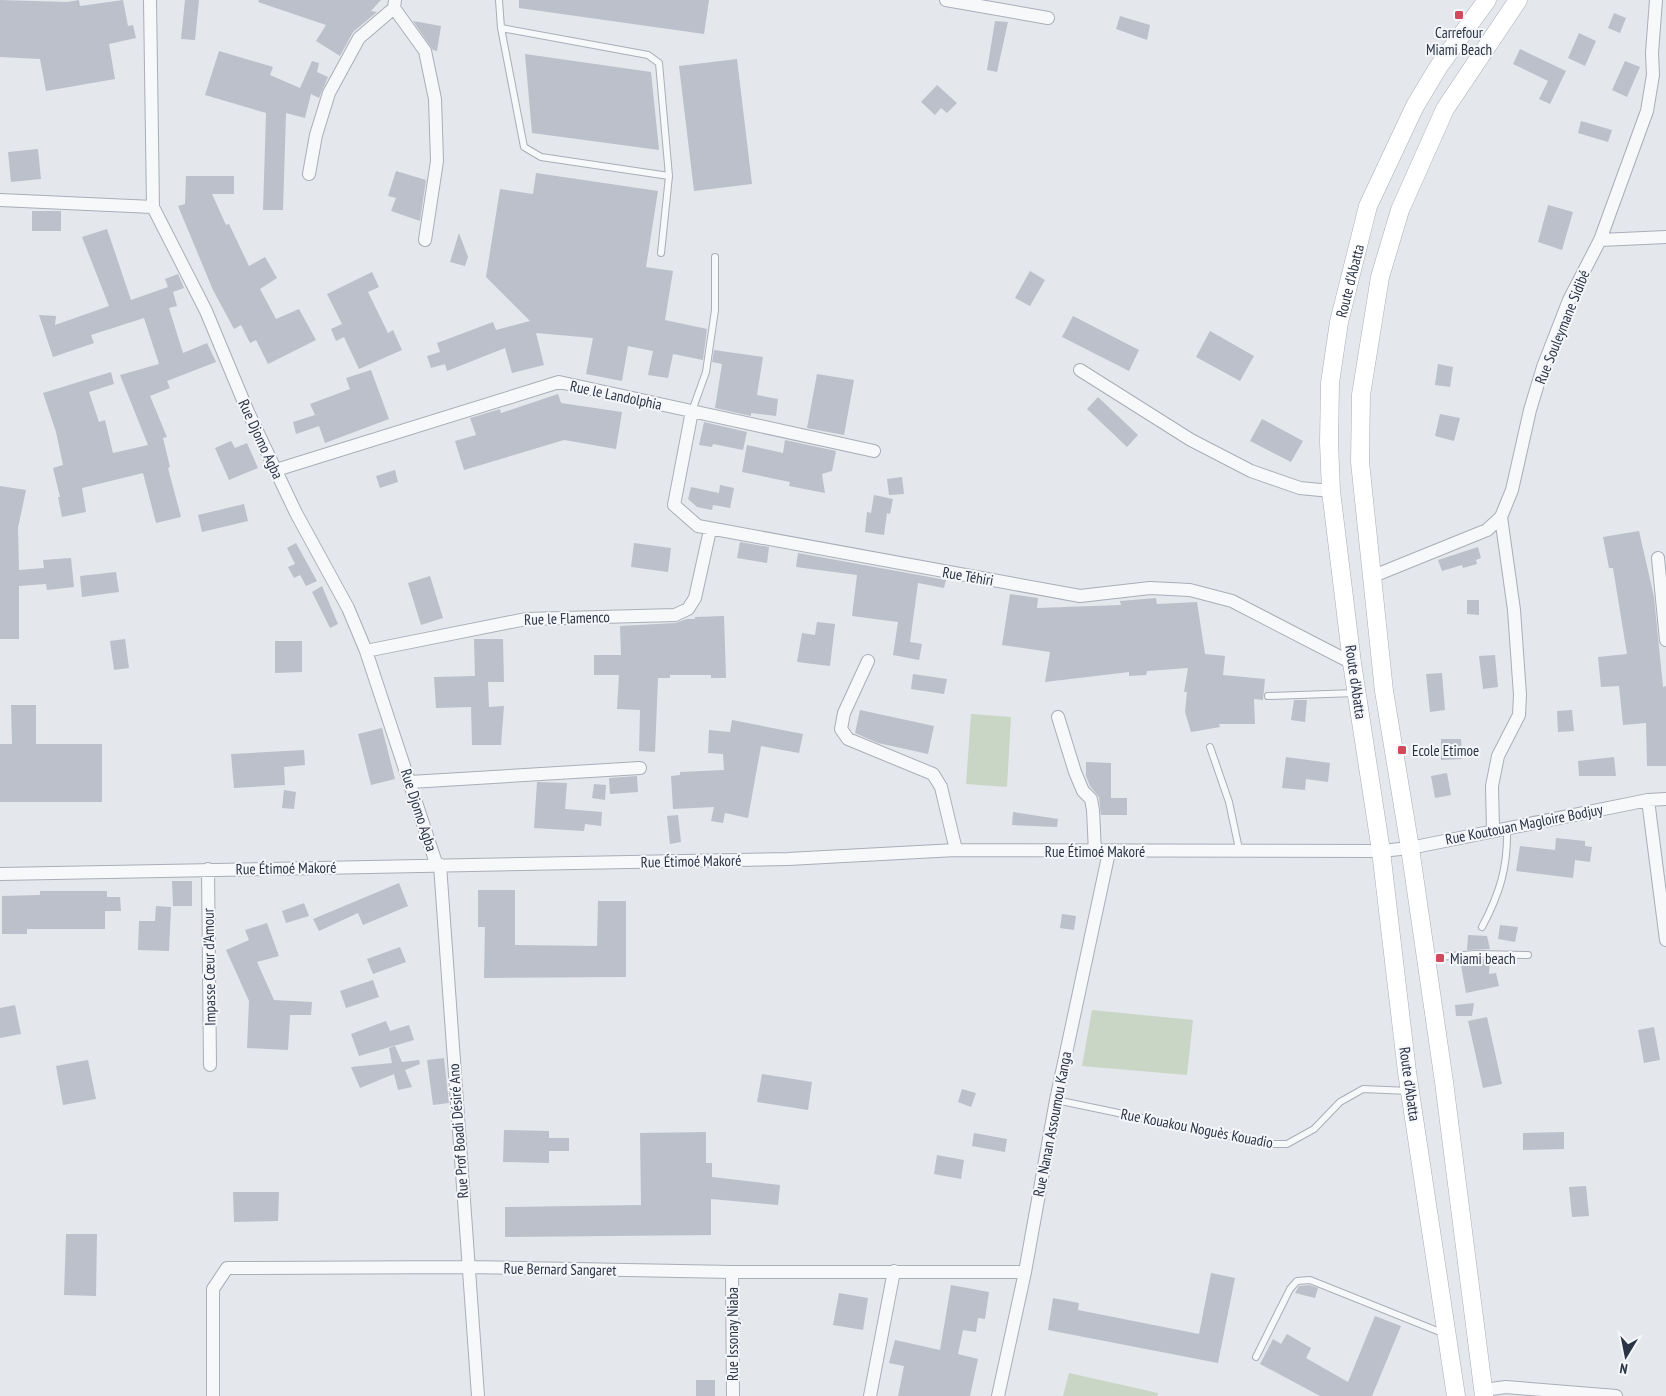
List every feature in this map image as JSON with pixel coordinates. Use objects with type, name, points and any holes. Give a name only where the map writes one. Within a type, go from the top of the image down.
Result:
[{"type":"street","name":"Rue Djomo Agba","points":[[150,0],[153,207],[206,311],[248,412],[296,513],[348,608],[366,651],[438,865]]},
{"type":"street","points":[[946,0],[1048,18]]},
{"type":"street","name":"Route d'Abatta","points":[[1456,1396],[1410,1092],[1381,851],[1352,663],[1331,491],[1328,442],[1330,383],[1339,322],[1368,206],[1415,106],[1439,66],[1486,0]]},
{"type":"street","name":"Route d'Abatta","points":[[1484,1393],[1426,958],[1384,691],[1360,462],[1362,395],[1380,276],[1400,210],[1438,124],[1479,56],[1518,0]]},
{"type":"street","name":"Rue Souleymane Sidibé","points":[[1372,576],[1480,534],[1500,517],[1512,490],[1543,367],[1570,300],[1600,240],[1647,111],[1653,75],[1652,53],[1656,0]]},
{"type":"street","points":[[309,174],[316,135],[329,93],[359,38],[394,4],[425,51],[435,99],[437,161],[425,240]]},
{"type":"street","points":[[0,200],[153,207]]},
{"type":"street","points":[[1600,240],[1666,237]]},
{"type":"street","points":[[1080,370],[1191,440],[1251,471],[1300,488],[1331,491]]},
{"type":"street","name":"Rue le Landolphia","points":[[276,470],[559,382],[874,451]]},
{"type":"street","name":"Rue Téhiri","points":[[692,411],[674,505],[698,526],[710,530],[1080,596],[1150,588],[1190,590],[1232,601],[1352,663]]},
{"type":"street","points":[[1493,830],[1492,786],[1498,756],[1519,715],[1520,695],[1514,610],[1500,517]]},
{"type":"street","name":"Rue le Flamenco","points":[[366,651],[526,619],[675,615],[688,609],[695,598],[710,530]]},
{"type":"street","points":[[1658,558],[1666,640]]},
{"type":"street","points":[[868,661],[844,713],[841,729],[848,739],[934,774],[941,787],[956,850]]},
{"type":"street","points":[[1058,717],[1083,791],[1090,799],[1093,810],[1095,852]]},
{"type":"street","points":[[410,782],[640,768]]},
{"type":"street","name":"Rue Koutouan Magloire Bodjuy","points":[[1381,851],[1410,848],[1648,800],[1666,799]]},
{"type":"street","points":[[1648,800],[1666,940]]},
{"type":"street","name":"Rue Étimoé Makoré","points":[[0,874],[788,859],[956,850],[1095,852],[1239,849],[1381,851]]},
{"type":"street","name":"Rue Nanan Assoumou Kanga","points":[[998,1396],[1025,1272],[1056,1100],[1110,852]]},
{"type":"street","name":"Rue Prof Boadi Désiré Ano","points":[[438,865],[478,1396]]},
{"type":"street","name":"Impasse Cœur d'Amour","points":[[208,869],[210,1065]]},
{"type":"street","name":"Rue Bernard Sangaret","points":[[213,1396],[213,1289],[227,1268],[468,1267],[732,1272],[1025,1272]]},
{"type":"street","points":[[870,1396],[894,1271]]},
{"type":"street","name":"Rue Issonay Niaba","points":[[732,1272],[733,1396]]},
{"type":"street","points":[[1484,1393],[1506,1387],[1616,1396]]},
{"type":"lane","points":[[500,0],[501,28],[524,147],[541,156],[669,176]]},
{"type":"lane","points":[[501,28],[648,56],[660,63],[669,176],[661,253]]},
{"type":"lane","points":[[692,411],[706,372],[715,310],[715,257]]},
{"type":"lane","points":[[1268,696],[1357,693]]},
{"type":"lane","points":[[1210,747],[1229,802],[1239,849]]},
{"type":"lane","points":[[1482,927],[1497,893],[1508,856],[1507,827]]},
{"type":"lane","points":[[1426,958],[1475,954],[1528,955]]},
{"type":"lane","name":"Rue Kouakou Noguès Kouadio","points":[[1056,1100],[1267,1144],[1287,1144],[1314,1129],[1340,1102],[1363,1089],[1410,1092]]},
{"type":"lane","points":[[1256,1357],[1290,1289],[1297,1281],[1310,1280],[1446,1334]]},
{"type":"green space","points":[[971,714],[1011,717],[1007,787],[966,784]]},
{"type":"green space","points":[[1092,1010],[1193,1020],[1187,1075],[1082,1066]]},
{"type":"green space","points":[[1069,1373],[1158,1393],[1157,1396],[1063,1396]]},
{"type":"building","points":[[0,0],[67,2],[79,0],[80,6],[123,0],[128,26],[133,25],[136,38],[109,44],[115,79],[46,91],[40,59],[0,57]]},
{"type":"building","points":[[185,0],[199,0],[195,40],[181,39]]},
{"type":"building","points":[[259,0],[381,0],[371,11],[377,12],[353,32],[340,56],[316,41],[326,25],[258,2]]},
{"type":"building","points":[[519,0],[709,0],[704,34],[519,8]]},
{"type":"building","points":[[1614,13],[1626,18],[1620,33],[1608,28]]},
{"type":"building","points":[[1120,16],[1150,25],[1147,40],[1116,29]]},
{"type":"building","points":[[413,21],[441,26],[437,51],[433,50]]},
{"type":"building","points":[[995,21],[1008,22],[997,72],[987,70]]},
{"type":"building","points":[[1579,33],[1596,41],[1585,66],[1568,58]]},
{"type":"building","points":[[1520,49],[1566,71],[1550,104],[1539,99],[1548,81],[1513,64]]},
{"type":"building","points":[[219,51],[273,67],[270,75],[300,88],[312,61],[319,63],[317,72],[328,77],[319,98],[311,94],[305,118],[286,113],[283,210],[263,210],[266,113],[205,95]]},
{"type":"building","points":[[525,54],[651,72],[659,150],[532,133]]},
{"type":"building","points":[[737,59],[752,184],[694,191],[679,66]]},
{"type":"building","points":[[1625,61],[1640,67],[1627,97],[1612,90]]},
{"type":"building","points":[[937,85],[957,103],[947,113],[941,108],[935,115],[921,102]]},
{"type":"building","points":[[1581,121],[1612,130],[1608,142],[1578,133]]},
{"type":"building","points":[[38,149],[41,179],[11,182],[8,152]]},
{"type":"building","points":[[396,171],[426,180],[420,221],[391,211],[396,198],[388,196]]},
{"type":"building","points":[[536,173],[658,191],[646,267],[673,271],[665,320],[707,329],[703,360],[673,354],[668,378],[648,375],[653,351],[628,346],[622,381],[586,374],[593,338],[536,333],[544,365],[512,373],[505,348],[447,371],[445,364],[431,368],[427,356],[440,352],[437,343],[493,322],[496,330],[530,321],[486,277],[500,189],[533,194]]},
{"type":"building","points":[[186,176],[234,176],[234,194],[212,194],[226,225],[229,224],[249,266],[265,257],[277,278],[260,289],[276,319],[299,309],[316,340],[268,364],[256,340],[250,343],[241,325],[234,329],[213,290],[178,206],[185,204]]},
{"type":"building","points":[[1548,205],[1573,212],[1562,250],[1538,242]]},
{"type":"building","points":[[32,211],[61,211],[61,231],[32,231]]},
{"type":"building","points":[[107,229],[131,300],[168,287],[165,279],[178,274],[184,288],[173,292],[177,306],[169,308],[183,353],[207,343],[216,362],[167,381],[170,388],[150,396],[167,437],[163,438],[170,467],[168,468],[181,517],[156,523],[143,473],[82,488],[86,512],[62,517],[58,497],[60,497],[53,468],[63,465],[56,432],[43,393],[111,372],[114,384],[89,392],[99,422],[105,420],[113,453],[148,445],[120,375],[159,364],[144,318],[91,335],[94,343],[53,357],[39,315],[56,316],[55,325],[109,306],[82,237]]},
{"type":"building","points":[[459,233],[468,257],[465,266],[450,262]]},
{"type":"building","points":[[1030,271],[1045,280],[1030,306],[1015,298]]},
{"type":"building","points":[[372,272],[379,287],[368,292],[388,333],[393,330],[402,350],[359,369],[344,337],[336,341],[331,329],[342,324],[327,294]]},
{"type":"building","points":[[1073,316],[1139,350],[1129,371],[1062,337]]},
{"type":"building","points":[[1210,331],[1254,356],[1240,381],[1196,357]]},
{"type":"building","points":[[714,350],[763,357],[757,395],[778,399],[776,416],[751,413],[751,416],[715,408],[722,364],[712,362]]},
{"type":"building","points":[[1438,364],[1453,367],[1450,387],[1435,385]]},
{"type":"building","points":[[371,370],[389,419],[325,443],[319,426],[296,434],[293,422],[315,415],[310,404],[350,389],[346,378]]},
{"type":"building","points":[[817,374],[854,380],[844,435],[807,428]]},
{"type":"building","points":[[558,394],[561,403],[622,412],[616,449],[564,440],[464,470],[455,441],[476,435],[470,418],[500,409],[501,413]]},
{"type":"building","points":[[1098,397],[1138,435],[1127,447],[1087,409]]},
{"type":"building","points":[[1440,414],[1460,418],[1454,441],[1435,436]]},
{"type":"building","points":[[1262,419],[1303,441],[1291,462],[1250,441]]},
{"type":"building","points":[[704,422],[747,432],[743,450],[713,444],[712,447],[699,445]]},
{"type":"building","points":[[785,440],[836,451],[832,471],[822,474],[825,493],[789,486],[790,482],[742,472],[747,445],[783,453]]},
{"type":"building","points":[[231,441],[235,448],[247,443],[258,468],[229,480],[215,448]]},
{"type":"building","points":[[395,470],[398,482],[380,488],[376,476]]},
{"type":"building","points":[[902,477],[904,494],[889,495],[887,479]]},
{"type":"building","points":[[720,485],[734,488],[730,508],[713,505],[712,510],[697,507],[688,499],[691,487],[719,493]]},
{"type":"building","points":[[0,486],[26,490],[18,528],[19,570],[44,568],[43,560],[71,558],[74,587],[47,590],[46,584],[19,586],[19,639],[0,639]]},
{"type":"building","points":[[874,495],[893,499],[890,514],[887,513],[884,535],[865,532],[867,512],[871,513]]},
{"type":"building","points":[[244,504],[248,521],[202,532],[198,515]]},
{"type":"building","points":[[1639,531],[1654,597],[1663,687],[1666,686],[1666,766],[1647,766],[1646,723],[1623,725],[1619,686],[1601,687],[1598,657],[1627,654],[1613,568],[1609,568],[1603,537]]},
{"type":"building","points":[[740,542],[769,547],[767,563],[737,558]]},
{"type":"building","points":[[296,543],[317,581],[306,586],[300,575],[294,578],[288,567],[295,564],[287,548]]},
{"type":"building","points":[[634,543],[671,548],[668,572],[631,567]]},
{"type":"building","points":[[1478,547],[1481,558],[1476,560],[1477,564],[1463,568],[1462,565],[1442,571],[1438,560]]},
{"type":"building","points":[[798,553],[946,580],[944,588],[918,583],[910,642],[922,644],[919,660],[893,655],[898,622],[852,616],[857,575],[796,567]]},
{"type":"building","points":[[116,572],[119,592],[82,597],[80,576]]},
{"type":"building","points":[[430,576],[443,618],[421,625],[408,583]]},
{"type":"building","points":[[322,586],[338,624],[330,628],[312,592]]},
{"type":"building","points":[[1010,594],[1038,598],[1037,608],[1121,605],[1120,601],[1156,598],[1157,604],[1197,602],[1205,654],[1225,656],[1223,675],[1265,679],[1263,700],[1254,699],[1255,724],[1219,724],[1220,727],[1191,732],[1185,712],[1187,692],[1184,692],[1188,668],[1147,671],[1146,675],[1129,676],[1129,672],[1045,682],[1050,652],[1002,645]]},
{"type":"building","points":[[1467,600],[1479,600],[1479,615],[1467,614]]},
{"type":"building","points":[[724,616],[726,678],[711,678],[711,675],[670,675],[670,678],[658,678],[655,752],[639,751],[640,710],[617,709],[619,675],[594,675],[594,655],[621,655],[620,626],[675,623],[687,619],[695,619],[695,617]]},
{"type":"building","points":[[817,622],[835,624],[830,666],[797,662],[802,633],[815,635]]},
{"type":"building","points":[[125,639],[129,668],[114,670],[110,641]]},
{"type":"building","points":[[474,639],[503,639],[504,682],[488,682],[489,707],[504,706],[501,745],[472,745],[471,707],[436,708],[434,677],[475,676]]},
{"type":"building","points":[[275,641],[302,641],[302,672],[275,673]]},
{"type":"building","points":[[1495,655],[1498,687],[1483,689],[1479,656]]},
{"type":"building","points":[[1442,673],[1445,710],[1430,712],[1426,674]]},
{"type":"building","points":[[913,674],[947,679],[944,694],[911,689]]},
{"type":"building","points":[[1294,700],[1307,700],[1305,722],[1291,720]]},
{"type":"building","points":[[11,705],[36,705],[36,744],[102,744],[102,802],[0,802],[0,744],[12,744]]},
{"type":"building","points":[[860,710],[934,726],[928,754],[878,743],[855,733]]},
{"type":"building","points":[[1572,710],[1574,731],[1558,732],[1557,711]]},
{"type":"building","points":[[732,720],[803,734],[799,753],[761,746],[748,818],[725,813],[723,823],[711,821],[714,807],[673,809],[671,776],[680,775],[680,772],[724,770],[723,754],[708,753],[709,730],[730,732]]},
{"type":"building","points":[[382,728],[395,779],[371,785],[358,734]]},
{"type":"building","points":[[1441,739],[1461,739],[1462,759],[1441,760]]},
{"type":"building","points":[[304,750],[305,765],[284,767],[285,785],[234,788],[231,754]]},
{"type":"building","points":[[1286,757],[1330,763],[1328,782],[1306,779],[1305,790],[1282,788]]},
{"type":"building","points":[[1614,757],[1616,776],[1579,776],[1578,761]]},
{"type":"building","points":[[1086,762],[1111,763],[1111,798],[1127,798],[1127,815],[1101,815],[1099,797],[1090,786],[1086,776]]},
{"type":"building","points":[[1447,773],[1451,795],[1435,798],[1431,776]]},
{"type":"building","points":[[637,776],[638,792],[610,794],[609,778]]},
{"type":"building","points":[[537,782],[567,783],[565,809],[602,812],[601,826],[585,824],[584,831],[534,828]]},
{"type":"building","points":[[594,784],[606,785],[605,800],[592,798]]},
{"type":"building","points":[[284,790],[296,792],[294,809],[282,808]]},
{"type":"building","points":[[1013,812],[1058,819],[1057,827],[1012,825]]},
{"type":"building","points":[[678,815],[681,842],[670,844],[667,816]]},
{"type":"building","points":[[1556,838],[1585,841],[1585,846],[1592,847],[1590,862],[1575,860],[1573,878],[1516,871],[1520,846],[1555,850]]},
{"type":"building","points":[[172,881],[192,881],[192,906],[173,906]]},
{"type":"building","points":[[399,883],[408,906],[363,925],[358,913],[319,931],[313,919]]},
{"type":"building","points":[[478,890],[515,890],[515,945],[597,946],[598,901],[626,901],[626,977],[484,978],[485,927],[478,927]]},
{"type":"building","points":[[40,891],[107,891],[107,897],[120,897],[121,911],[105,911],[105,929],[27,929],[27,934],[2,934],[2,896],[40,895]]},
{"type":"building","points":[[304,903],[309,916],[286,923],[282,911]]},
{"type":"building","points":[[156,906],[171,907],[169,951],[138,950],[139,921],[155,921]]},
{"type":"building","points":[[1062,914],[1076,916],[1074,930],[1060,928]]},
{"type":"building","points":[[267,923],[279,956],[257,962],[274,1000],[312,1002],[311,1015],[290,1015],[288,1050],[247,1048],[249,1001],[226,950],[249,940],[245,930]]},
{"type":"building","points":[[1500,925],[1518,927],[1515,942],[1498,939]]},
{"type":"building","points":[[1468,935],[1487,936],[1490,949],[1467,950]]},
{"type":"building","points":[[400,947],[406,962],[373,974],[367,959]]},
{"type":"building","points":[[1490,959],[1489,974],[1496,973],[1499,986],[1466,993],[1460,960]]},
{"type":"building","points":[[373,980],[379,997],[346,1008],[340,991]]},
{"type":"building","points":[[1474,1003],[1472,1016],[1456,1016],[1455,1005]]},
{"type":"building","points":[[15,1005],[21,1034],[0,1038],[0,1008]]},
{"type":"building","points":[[1487,1017],[1502,1084],[1483,1088],[1468,1021]]},
{"type":"building","points":[[386,1021],[390,1031],[409,1025],[414,1040],[359,1056],[351,1034]]},
{"type":"building","points":[[1654,1027],[1660,1060],[1644,1063],[1638,1030]]},
{"type":"building","points":[[395,1046],[402,1062],[419,1060],[420,1064],[405,1070],[412,1087],[398,1090],[394,1074],[360,1088],[351,1067],[392,1063],[389,1048]]},
{"type":"building","points":[[444,1058],[449,1103],[433,1105],[427,1060]]},
{"type":"building","points":[[88,1060],[96,1099],[63,1105],[56,1066]]},
{"type":"building","points":[[762,1074],[812,1082],[808,1110],[757,1102]]},
{"type":"building","points":[[962,1089],[976,1093],[971,1107],[958,1102]]},
{"type":"building","points":[[504,1130],[549,1131],[549,1138],[569,1138],[569,1151],[549,1151],[549,1163],[503,1162]]},
{"type":"building","points":[[706,1132],[706,1163],[712,1163],[712,1177],[780,1185],[778,1205],[711,1199],[711,1235],[505,1237],[505,1207],[641,1205],[640,1133]]},
{"type":"building","points":[[1564,1132],[1564,1149],[1523,1150],[1523,1133]]},
{"type":"building","points":[[974,1133],[1007,1139],[1005,1152],[972,1146]]},
{"type":"building","points":[[937,1155],[964,1160],[961,1179],[934,1174]]},
{"type":"building","points":[[1586,1186],[1589,1216],[1572,1217],[1569,1187]]},
{"type":"building","points":[[233,1192],[279,1192],[278,1221],[234,1222]]},
{"type":"building","points":[[66,1234],[97,1234],[96,1296],[64,1295]]},
{"type":"building","points":[[1211,1273],[1235,1278],[1218,1363],[1048,1330],[1053,1298],[1079,1303],[1078,1310],[1199,1334]]},
{"type":"building","points":[[951,1285],[989,1292],[985,1319],[978,1318],[976,1332],[963,1330],[958,1354],[978,1359],[970,1396],[898,1396],[904,1366],[889,1363],[895,1340],[940,1350]]},
{"type":"building","points":[[1309,1285],[1318,1288],[1315,1298],[1295,1293],[1299,1286]]},
{"type":"building","points":[[839,1293],[868,1298],[863,1330],[833,1325]]},
{"type":"building","points":[[1375,1316],[1401,1326],[1372,1396],[1320,1396],[1260,1364],[1273,1339],[1281,1344],[1287,1334],[1311,1348],[1306,1358],[1348,1382]]},
{"type":"building","points":[[696,1380],[715,1380],[715,1396],[696,1396]]},
{"type":"place","name":"Carrefour Miami Beach","points":[[1459,15]]},
{"type":"place","name":"Ecole Etimoe","points":[[1402,750]]},
{"type":"place","name":"Miami beach","points":[[1440,958]]}]
